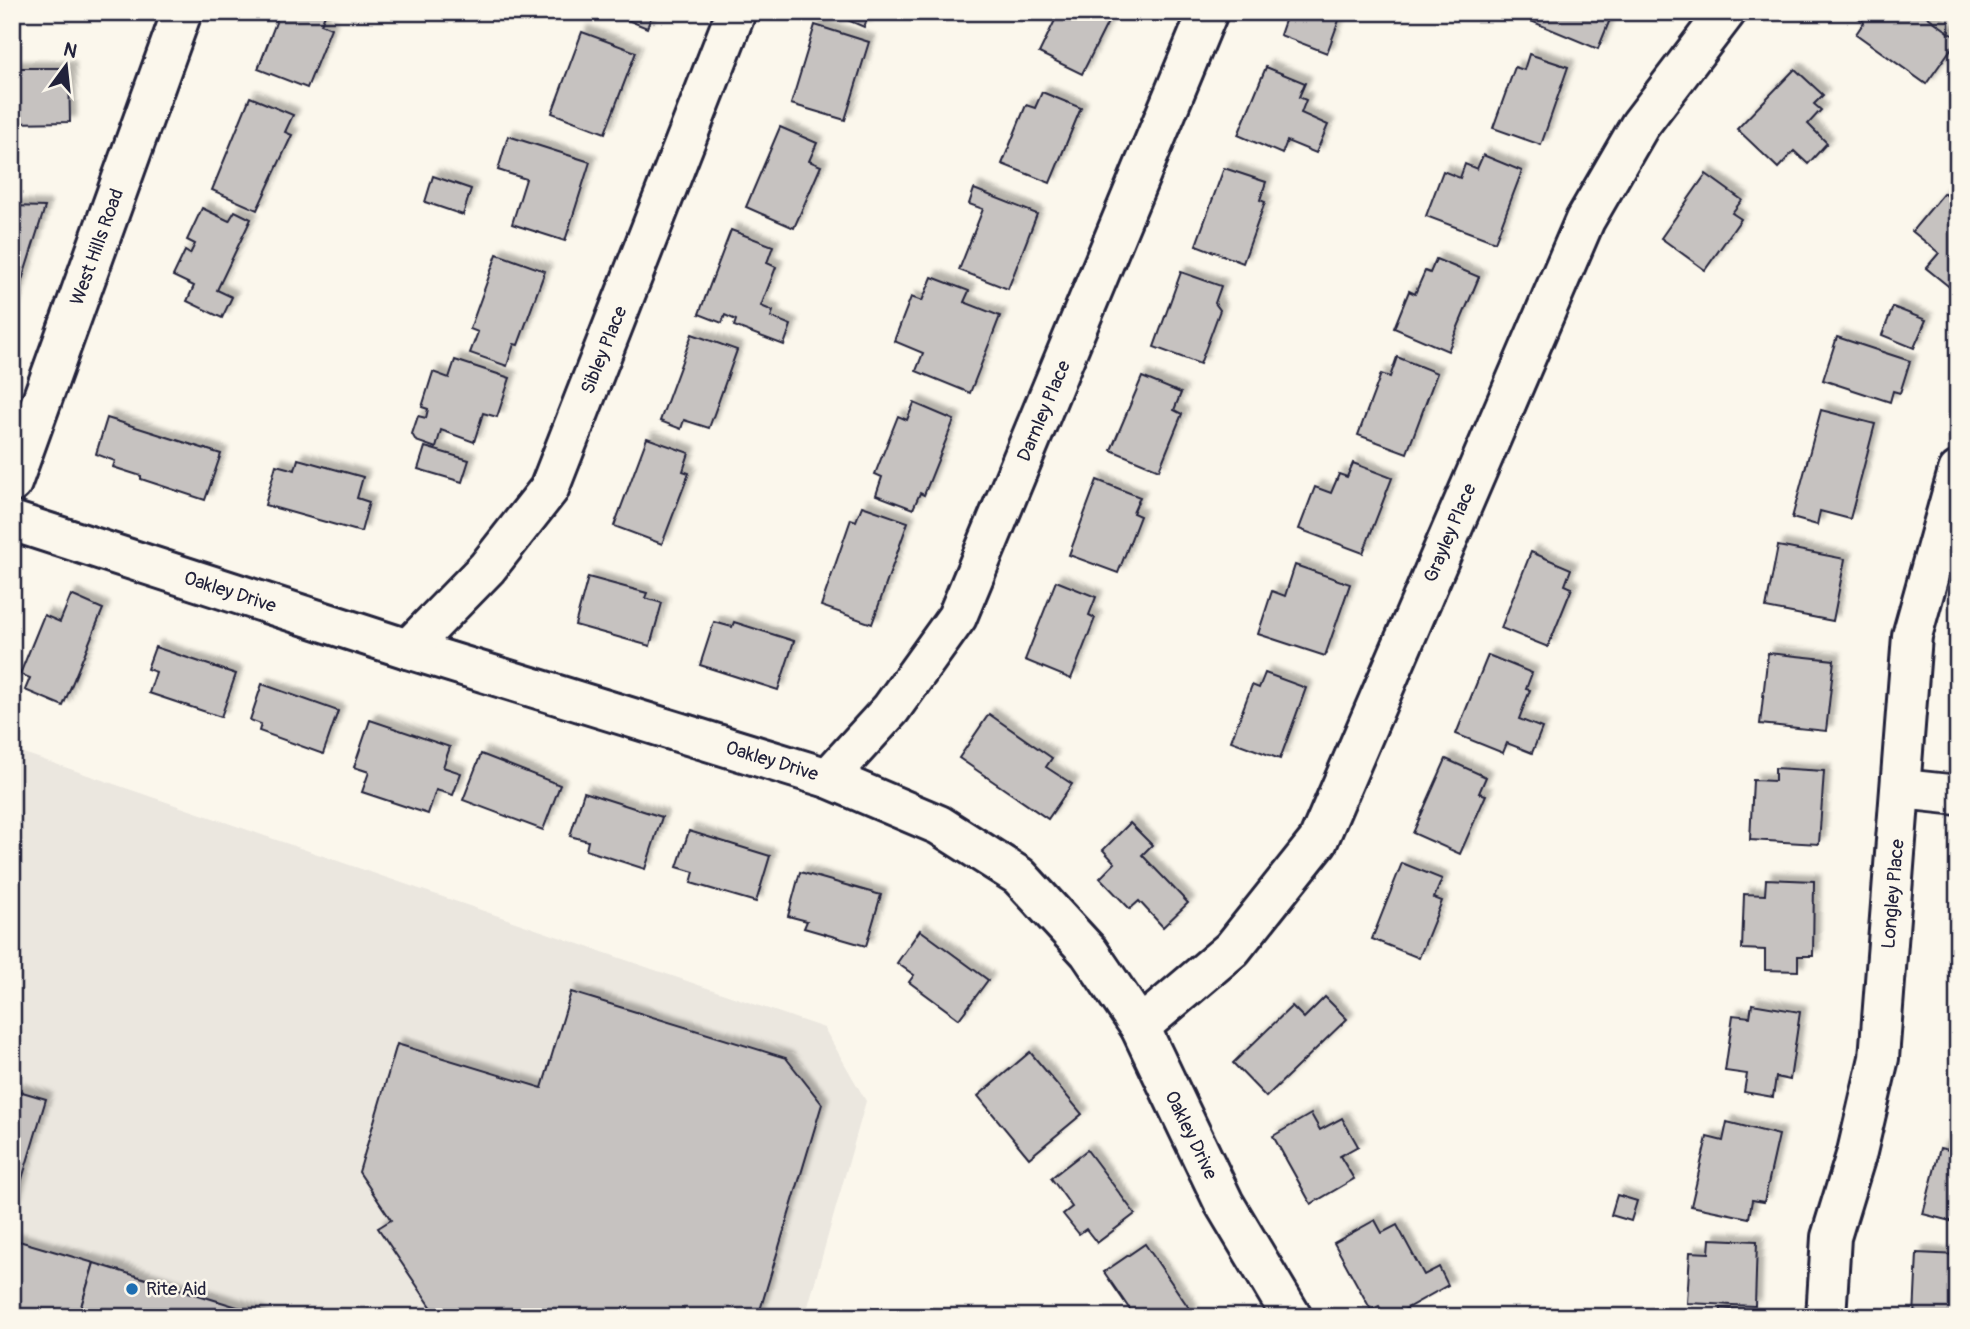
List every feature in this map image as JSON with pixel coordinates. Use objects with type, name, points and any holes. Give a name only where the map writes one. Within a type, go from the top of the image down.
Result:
[{"type":"street","name":"West Hills Road","points":[[12,482],[182,12]]},
{"type":"street","name":"Sibley Place","points":[[408,649],[487,568],[549,489],[736,12]]},
{"type":"street","name":"Darnley Place","points":[[828,778],[891,709],[957,617],[1209,12]]},
{"type":"street","name":"Grayley Place","points":[[1140,1027],[1232,948],[1318,841],[1585,220],[1640,125],[1726,12]]},
{"type":"street","name":"Longley Place","points":[[1826,1317],[1830,1237],[1857,1152],[1879,1058],[1912,636],[1958,471]]},
{"type":"street","name":"Oakley Drive","points":[[12,521],[408,649],[828,778],[939,825],[1019,876],[1089,952],[1140,1027],[1224,1203],[1292,1317]]},
{"type":"street","points":[[1902,789],[1958,795]]},
{"type":"shaded area","points":[[12,749],[824,1028],[866,1101],[805,1317],[12,1317]]},
{"type":"building","points":[[280,12],[326,12],[321,24],[331,28],[307,88],[258,69]]},
{"type":"building","points":[[608,12],[653,12],[647,28]]},
{"type":"building","points":[[829,12],[870,12],[864,27]]},
{"type":"building","points":[[1059,12],[1113,12],[1082,74],[1039,53]]},
{"type":"building","points":[[1288,12],[1342,12],[1327,53],[1280,35]]},
{"type":"building","points":[[1529,12],[1613,12],[1598,49],[1526,19]]},
{"type":"building","points":[[1850,12],[1921,12],[1958,39],[1926,84],[1856,34],[1864,22]]},
{"type":"building","points":[[815,25],[869,42],[845,120],[791,104]]},
{"type":"building","points":[[582,32],[636,52],[605,133],[552,113]]},
{"type":"building","points":[[1529,54],[1568,67],[1541,145],[1493,128],[1515,67],[1524,70]]},
{"type":"building","points":[[1266,67],[1305,83],[1299,97],[1306,100],[1301,113],[1328,125],[1316,153],[1287,141],[1282,154],[1238,135]]},
{"type":"building","points":[[12,68],[69,68],[70,122],[12,123]]},
{"type":"building","points":[[1795,69],[1823,95],[1814,104],[1821,110],[1808,124],[1827,143],[1808,164],[1794,151],[1778,168],[1737,129]]},
{"type":"building","points":[[1042,92],[1081,108],[1050,183],[1002,164],[1026,105],[1035,108]]},
{"type":"building","points":[[250,97],[293,115],[285,132],[292,135],[257,210],[212,190]]},
{"type":"building","points":[[780,127],[817,143],[809,161],[821,166],[794,228],[746,207]]},
{"type":"building","points":[[508,136],[590,162],[565,241],[512,224],[526,179],[498,170]]},
{"type":"building","points":[[1483,155],[1522,171],[1495,242],[1426,216],[1443,171],[1460,178],[1465,164],[1477,169]]},
{"type":"building","points":[[1224,168],[1266,182],[1260,200],[1265,202],[1243,263],[1196,245]]},
{"type":"building","points":[[1706,174],[1742,200],[1732,213],[1741,219],[1705,270],[1661,238]]},
{"type":"building","points":[[433,176],[471,189],[463,215],[425,202]]},
{"type":"building","points":[[974,189],[1037,214],[1008,289],[959,270],[983,209],[969,204]]},
{"type":"building","points":[[1944,193],[1958,205],[1958,294],[1926,268],[1939,253],[1912,231]]},
{"type":"building","points":[[12,206],[45,207],[12,312]]},
{"type":"building","points":[[202,208],[229,221],[235,211],[251,219],[217,290],[232,297],[222,318],[187,301],[194,286],[173,276],[185,251],[190,254],[195,244],[187,240]]},
{"type":"building","points":[[731,230],[773,246],[767,263],[776,267],[761,306],[773,311],[771,317],[791,325],[784,345],[734,326],[736,320],[725,315],[722,323],[699,314]]},
{"type":"building","points":[[497,254],[545,271],[518,345],[514,344],[507,366],[470,353],[478,332],[470,329]]},
{"type":"building","points":[[1436,259],[1479,277],[1448,351],[1394,328],[1409,291],[1415,294],[1425,271],[1430,273]]},
{"type":"building","points":[[1181,272],[1221,286],[1215,303],[1220,310],[1200,364],[1154,347]]},
{"type":"building","points":[[932,277],[969,291],[964,302],[1000,316],[970,393],[916,371],[923,353],[894,341],[911,297],[922,301]]},
{"type":"building","points":[[1893,307],[1926,320],[1914,348],[1882,335]]},
{"type":"building","points":[[692,334],[737,350],[709,428],[684,420],[681,429],[660,421]]},
{"type":"building","points":[[1837,337],[1910,361],[1900,393],[1893,391],[1890,402],[1823,380]]},
{"type":"building","points":[[1397,357],[1437,373],[1407,453],[1358,435],[1381,374],[1390,377]]},
{"type":"building","points":[[455,360],[510,378],[497,417],[483,413],[474,442],[441,430],[436,448],[416,441],[412,434],[418,416],[426,418],[428,409],[422,407],[433,372],[449,378]]},
{"type":"building","points":[[1142,377],[1181,393],[1174,410],[1182,414],[1159,470],[1111,450]]},
{"type":"building","points":[[914,403],[954,420],[924,495],[920,493],[913,509],[876,495],[882,477],[875,474],[898,416],[907,420]]},
{"type":"building","points":[[1821,410],[1875,424],[1850,519],[1820,511],[1817,525],[1792,518]]},
{"type":"building","points":[[107,418],[221,454],[205,500],[141,479],[141,476],[113,467],[115,461],[96,454]]},
{"type":"building","points":[[647,438],[689,453],[683,471],[689,473],[662,544],[614,526]]},
{"type":"building","points":[[425,447],[469,460],[462,482],[418,469]]},
{"type":"building","points":[[298,459],[363,477],[357,498],[369,502],[361,532],[265,505],[276,465],[295,470]]},
{"type":"building","points":[[1353,463],[1392,478],[1363,553],[1299,529],[1315,487],[1331,493],[1339,474],[1347,477]]},
{"type":"building","points":[[1097,480],[1140,497],[1133,513],[1140,516],[1118,573],[1069,555]]},
{"type":"building","points":[[862,506],[908,522],[872,624],[821,606],[851,519],[856,521]]},
{"type":"building","points":[[1778,546],[1845,559],[1833,621],[1766,608]]},
{"type":"building","points":[[1531,552],[1571,569],[1565,585],[1572,588],[1548,647],[1501,628]]},
{"type":"building","points":[[1295,565],[1350,584],[1325,656],[1258,634],[1272,591],[1285,596]]},
{"type":"building","points":[[588,577],[647,593],[645,598],[662,603],[650,646],[575,625]]},
{"type":"building","points":[[1056,581],[1096,597],[1089,615],[1095,618],[1071,679],[1025,660]]},
{"type":"building","points":[[71,595],[103,609],[63,706],[25,690],[30,678],[20,674],[44,615],[60,622]]},
{"type":"building","points":[[714,622],[732,627],[734,622],[794,641],[778,690],[700,665]]},
{"type":"building","points":[[155,647],[236,674],[221,717],[149,693],[156,672],[147,669]]},
{"type":"building","points":[[1768,653],[1834,660],[1826,731],[1760,724]]},
{"type":"building","points":[[1488,655],[1532,673],[1526,689],[1530,690],[1519,719],[1542,728],[1532,753],[1507,743],[1503,753],[1456,734]]},
{"type":"building","points":[[1265,673],[1306,688],[1280,759],[1231,741],[1252,685],[1259,688]]},
{"type":"building","points":[[262,684],[338,711],[323,754],[259,731],[261,724],[250,720]]},
{"type":"building","points":[[989,714],[1052,758],[1046,767],[1072,784],[1048,819],[959,758]]},
{"type":"building","points":[[370,720],[450,747],[443,767],[461,773],[453,795],[436,790],[428,814],[362,792],[369,772],[354,767]]},
{"type":"building","points":[[481,754],[560,785],[543,830],[463,800]]},
{"type":"building","points":[[1446,759],[1486,777],[1479,793],[1486,795],[1460,854],[1413,833]]},
{"type":"building","points":[[1775,768],[1824,771],[1819,844],[1750,840],[1753,780],[1775,781]]},
{"type":"building","points":[[584,792],[662,817],[645,869],[586,850],[588,841],[570,836]]},
{"type":"building","points":[[1130,823],[1152,845],[1142,855],[1188,903],[1163,927],[1139,901],[1130,909],[1100,878],[1115,863],[1103,850]]},
{"type":"building","points":[[689,831],[770,856],[756,902],[691,883],[694,872],[677,867]]},
{"type":"building","points":[[1402,863],[1442,879],[1434,898],[1442,901],[1419,958],[1372,939]]},
{"type":"building","points":[[800,872],[881,895],[866,946],[804,928],[807,921],[788,916]]},
{"type":"building","points":[[1766,879],[1814,881],[1813,956],[1798,956],[1798,971],[1765,970],[1765,950],[1742,949],[1744,894],[1765,895]]},
{"type":"building","points":[[920,930],[988,980],[959,1019],[909,982],[914,975],[897,963]]},
{"type":"building","points":[[571,992],[786,1058],[822,1104],[758,1317],[438,1317],[378,1228],[391,1220],[359,1172],[397,1044],[542,1088]]},
{"type":"building","points":[[1325,997],[1347,1019],[1266,1097],[1233,1063],[1292,1006],[1304,1018]]},
{"type":"building","points":[[1752,1004],[1800,1012],[1790,1080],[1776,1077],[1773,1097],[1744,1092],[1747,1074],[1725,1071],[1733,1015],[1750,1017]]},
{"type":"building","points":[[1958,1047],[1958,1107],[1950,1106]]},
{"type":"building","points":[[1030,1052],[1082,1114],[1029,1158],[978,1096]]},
{"type":"building","points":[[12,1089],[46,1099],[22,1179],[12,1176]]},
{"type":"building","points":[[1311,1114],[1320,1130],[1342,1118],[1358,1146],[1340,1156],[1354,1179],[1311,1204],[1273,1136]]},
{"type":"building","points":[[1727,1122],[1779,1135],[1764,1202],[1752,1200],[1749,1218],[1691,1206],[1707,1137],[1723,1141]]},
{"type":"building","points":[[1940,1148],[1958,1152],[1958,1223],[1923,1214]]},
{"type":"building","points":[[1087,1150],[1135,1214],[1097,1243],[1086,1229],[1079,1234],[1063,1214],[1072,1207],[1051,1178]]},
{"type":"building","points":[[12,1176],[22,1179],[12,1212]]},
{"type":"building","points":[[1617,1195],[1637,1201],[1631,1221],[1611,1215]]},
{"type":"building","points":[[1375,1220],[1382,1233],[1397,1225],[1424,1275],[1439,1267],[1448,1285],[1391,1317],[1385,1317],[1379,1306],[1371,1310],[1334,1243]]},
{"type":"building","points":[[12,1239],[94,1263],[78,1317],[12,1317]]},
{"type":"building","points":[[1710,1239],[1757,1241],[1755,1306],[1687,1303],[1690,1252],[1709,1253]]},
{"type":"building","points":[[1145,1244],[1191,1311],[1183,1317],[1135,1317],[1104,1272]]},
{"type":"building","points":[[1917,1253],[1958,1255],[1958,1317],[1914,1317]]},
{"type":"building","name":"Rite Aid","points":[[94,1263],[260,1314],[259,1317],[78,1317]]},
{"type":"building","points":[[1721,1308],[1749,1311],[1749,1317],[1720,1317]]},
{"type":"place","name":"Rite Aid","points":[[132,1289]]}]
